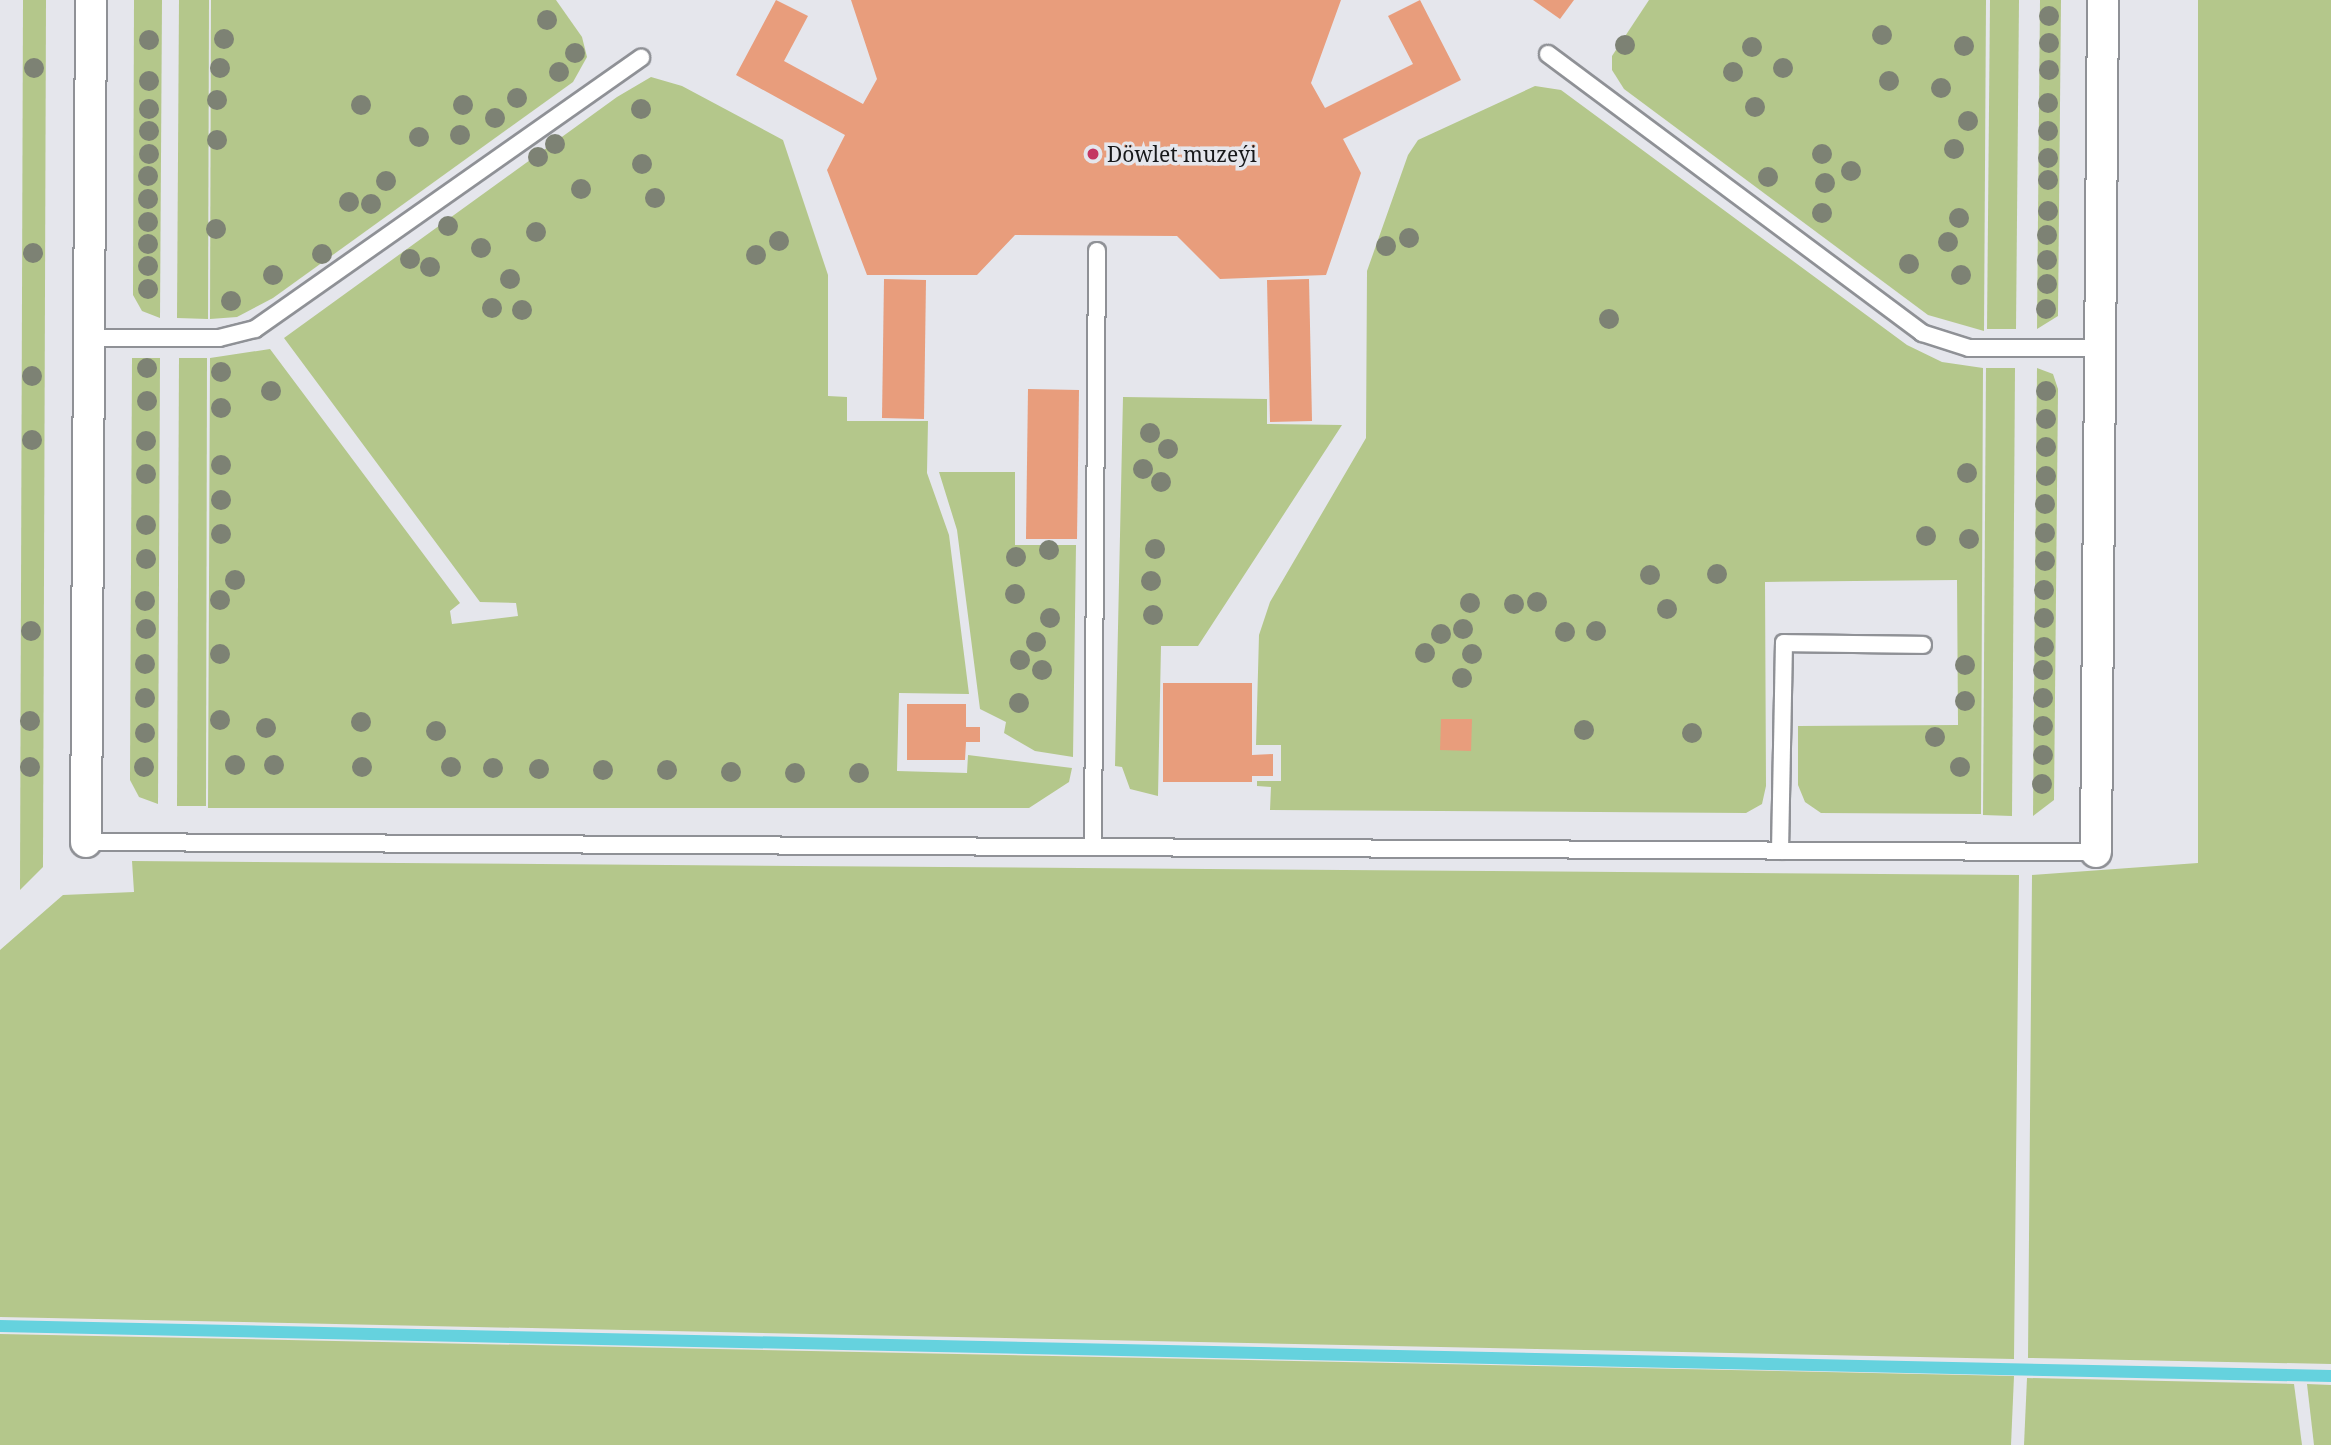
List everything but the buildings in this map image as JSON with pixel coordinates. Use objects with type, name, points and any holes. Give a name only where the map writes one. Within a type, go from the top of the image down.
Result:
[{"type":"street","points":[[86,842],[92,0]]},
{"type":"street","points":[[2096,852],[2098,348],[2103,0]]},
{"type":"lane","points":[[1548,54],[1922,333],[1969,348],[2098,348]]},
{"type":"lane","points":[[89,338],[219,338],[255,329],[641,58]]},
{"type":"lane","points":[[1093,847],[1097,251]]},
{"type":"lane","points":[[1780,851],[1784,643],[1923,645]]},
{"type":"lane","points":[[86,842],[2096,852]]},
{"type":"green space","points":[[23,0],[46,0],[43,867],[20,890]]},
{"type":"green space","points":[[134,0],[162,0],[160,318],[142,311],[133,295]]},
{"type":"green space","points":[[179,0],[209,0],[208,319],[177,318]]},
{"type":"green space","points":[[211,0],[556,0],[582,37],[587,57],[573,82],[273,298],[237,317],[210,319]]},
{"type":"green space","points":[[1649,0],[1986,0],[1984,331],[1928,315],[1624,89],[1612,70],[1612,56]]},
{"type":"green space","points":[[1990,0],[2019,0],[2016,329],[1987,329]]},
{"type":"green space","points":[[2040,0],[2061,0],[2058,316],[2037,329]]},
{"type":"green space","points":[[2198,0],[2331,0],[2331,1364],[2028,1358],[2032,875],[2198,863]]},
{"type":"green space","points":[[651,77],[682,86],[783,140],[828,275],[828,396],[847,397],[847,421],[928,421],[927,473],[949,535],[969,694],[899,693],[897,771],[967,773],[968,755],[1072,768],[1069,782],[1029,808],[208,808],[210,358],[270,349],[460,603],[450,611],[452,624],[518,616],[516,603],[480,602],[284,338],[617,97]]},
{"type":"green space","points":[[1535,86],[1561,90],[1907,345],[1942,362],[1983,368],[1981,814],[1821,813],[1805,802],[1798,785],[1798,726],[1958,725],[1957,580],[1765,582],[1766,786],[1762,804],[1746,813],[1270,810],[1271,787],[1257,786],[1257,781],[1281,781],[1281,745],[1256,745],[1259,635],[1270,602],[1366,438],[1367,271],[1408,155],[1418,140]]},
{"type":"green space","points":[[132,358],[160,358],[158,804],[139,797],[130,780]]},
{"type":"green space","points":[[179,358],[207,358],[206,806],[177,806]]},
{"type":"green space","points":[[1986,368],[2015,368],[2012,816],[1983,815]]},
{"type":"green space","points":[[2037,368],[2053,374],[2058,389],[2054,800],[2033,816]]},
{"type":"green space","points":[[1123,397],[1267,399],[1267,424],[1342,425],[1198,646],[1161,646],[1158,796],[1130,789],[1122,767],[1115,766]]},
{"type":"green space","points":[[939,472],[1015,472],[1015,545],[1076,545],[1073,757],[1035,751],[1004,733],[1006,722],[980,709],[957,530]]},
{"type":"green space","points":[[132,861],[2019,875],[2014,1359],[0,1317],[0,950],[63,895],[134,892]]},
{"type":"green space","points":[[0,1334],[2014,1376],[2011,1445],[0,1445]]},
{"type":"green space","points":[[2027,1378],[2294,1384],[2302,1445],[2024,1445]]},
{"type":"green space","points":[[2307,1384],[2331,1385],[2331,1445],[2314,1445]]},
{"type":"waterway","points":[[0,1326],[2331,1376]]},
{"type":"place","name":"Döwlet muzeýi","points":[[1093,154]]}]
